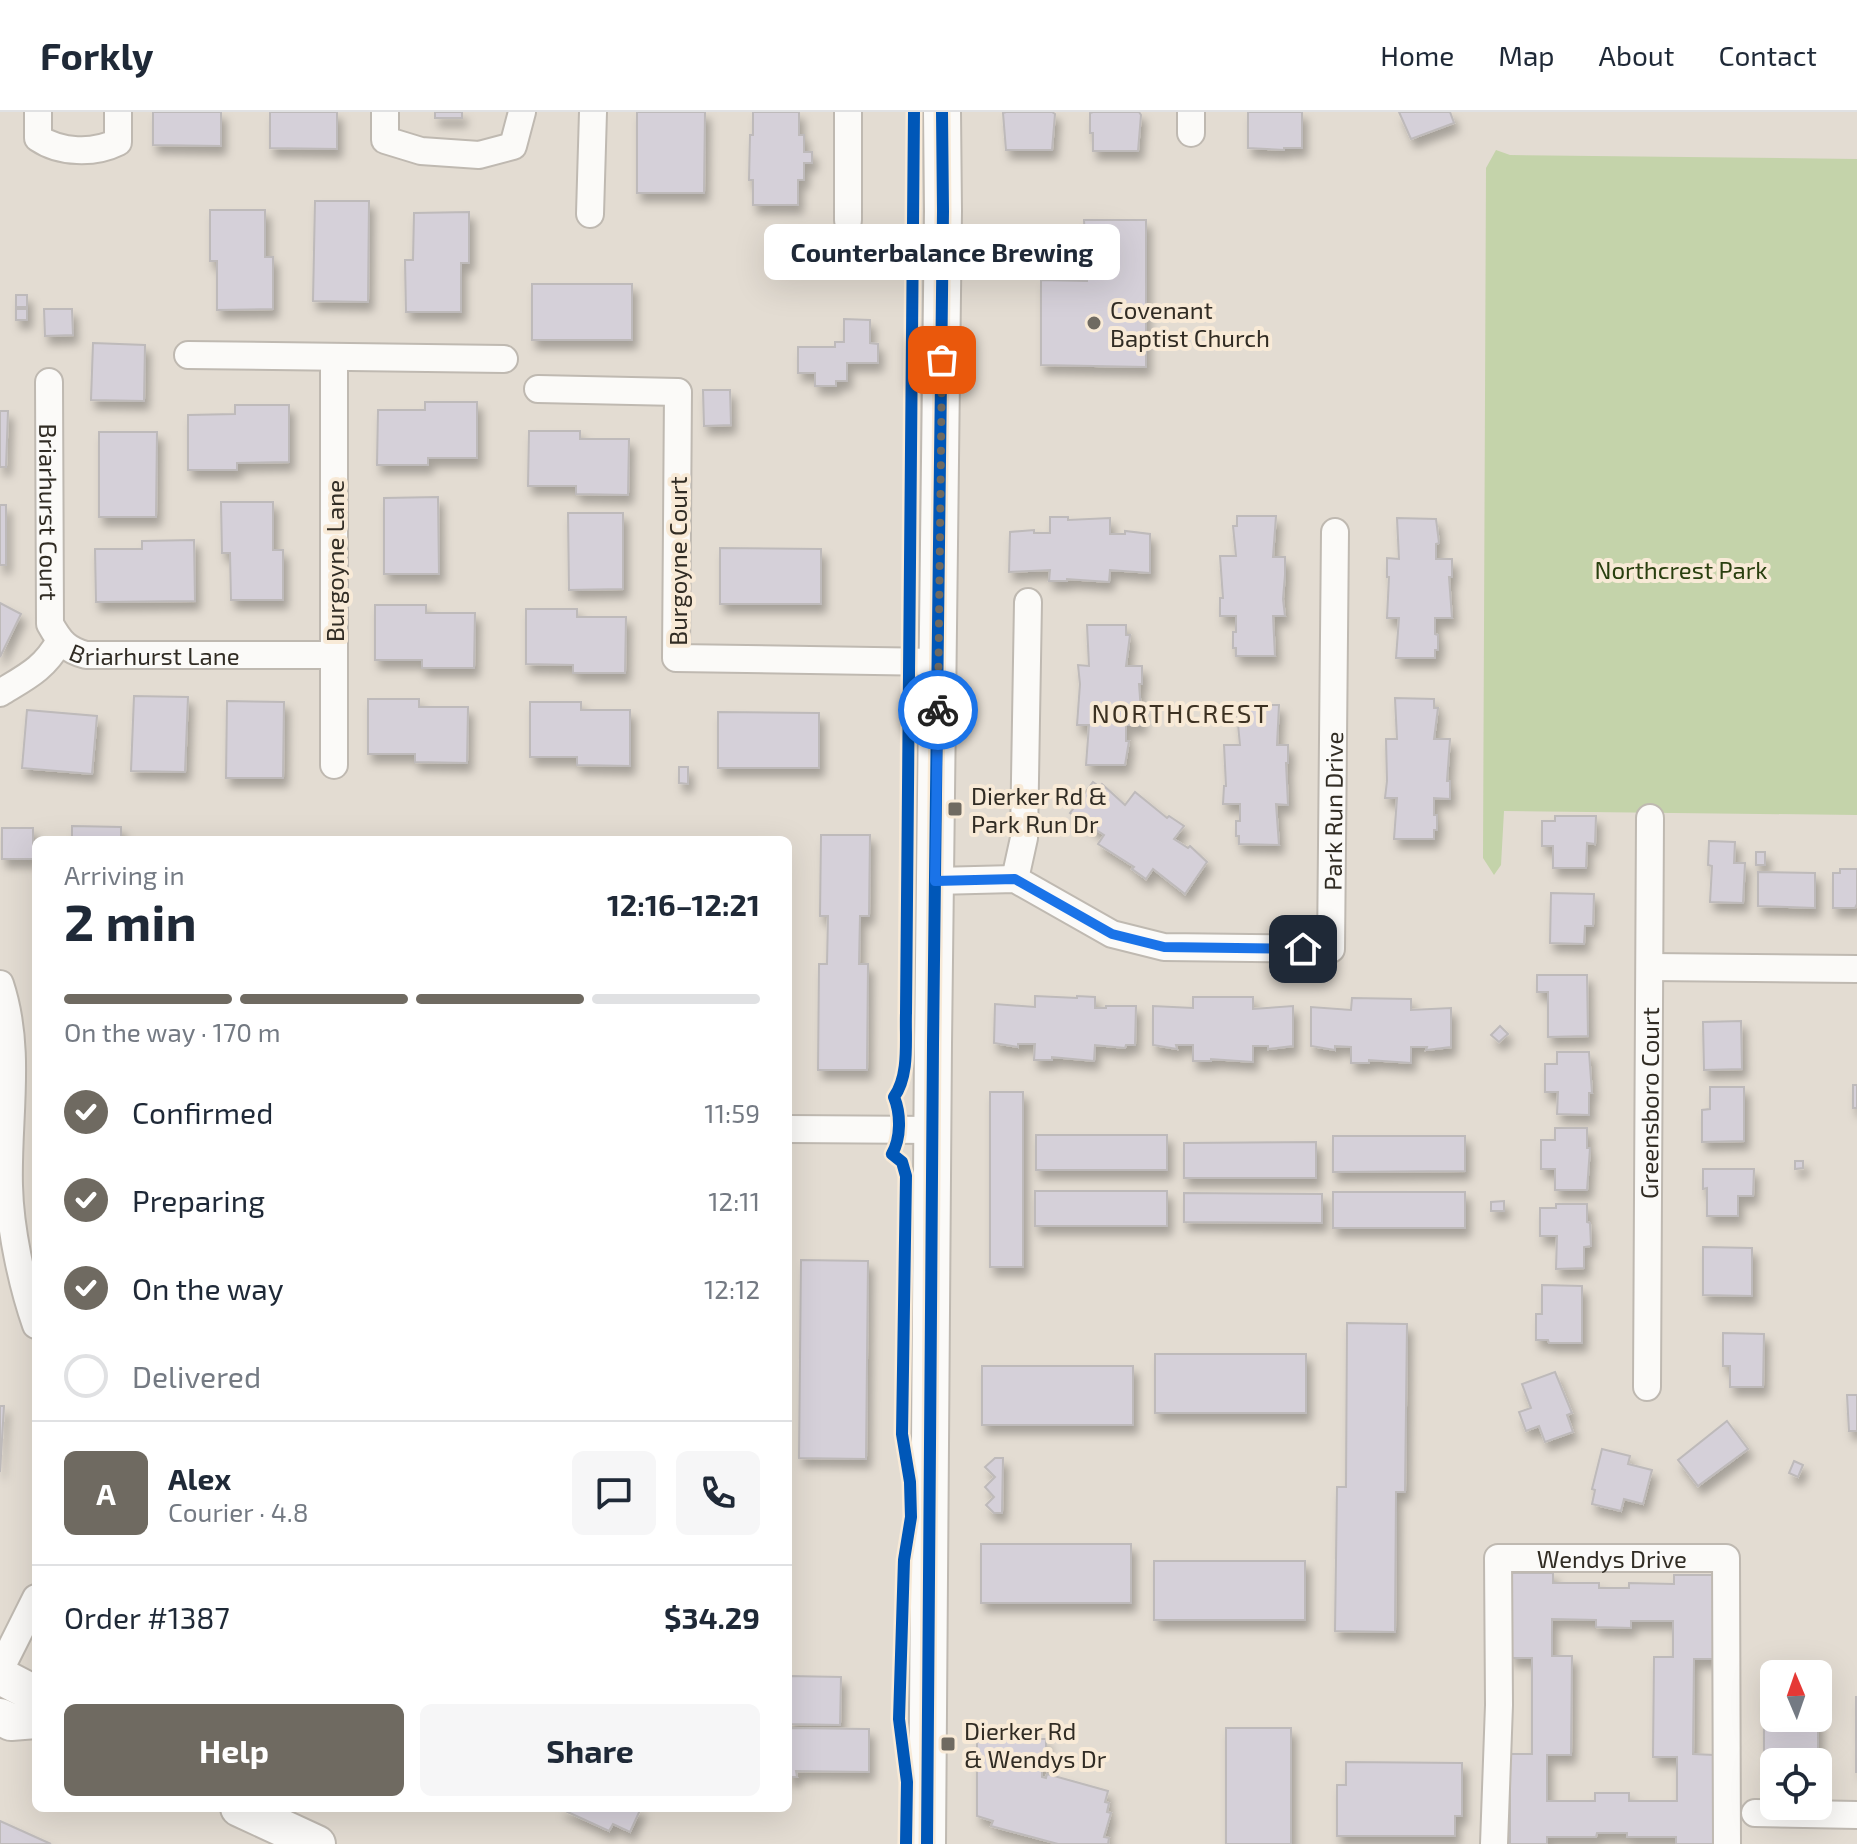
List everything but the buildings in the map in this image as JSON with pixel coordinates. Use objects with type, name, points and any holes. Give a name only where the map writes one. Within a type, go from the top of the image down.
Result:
[{"type":"street","points":[[38,112],[38,138],[53,148],[104,149],[118,142],[118,112]]},
{"type":"street","points":[[385,112],[385,140],[421,151],[479,155],[513,146],[522,112]]},
{"type":"street","points":[[590,214],[593,112]]},
{"type":"street","points":[[848,112],[848,220]]},
{"type":"street","points":[[927,1844],[942,112]]},
{"type":"street","points":[[188,355],[504,359]]},
{"type":"street","name":"Burgoyne Lane","points":[[334,357],[334,765]]},
{"type":"street","name":"Briarhurst Court","points":[[49,382],[50,624],[59,642]]},
{"type":"street","name":"Burgoyne Court","points":[[538,389],[678,392],[676,658],[938,662]]},
{"type":"street","name":"Park Run Drive","points":[[1015,879],[1112,934],[1164,947],[1331,949],[1335,532]]},
{"type":"street","points":[[935,881],[1015,879],[1024,838],[1028,602]]},
{"type":"street","name":"Briarhurst Lane","points":[[0,693],[35,672],[50,659],[59,642],[72,651],[86,655],[334,655]]},
{"type":"street","name":"Greensboro Court","points":[[1647,1387],[1650,818]]},
{"type":"street","points":[[1651,967],[1857,969]]},
{"type":"street","points":[[0,984],[7,1011],[23,1121],[9,1190],[12,1226],[32,1314]]},
{"type":"street","points":[[792,1129],[934,1130]]},
{"type":"street","name":"Wendys Drive","points":[[1494,1844],[1499,1705],[1498,1558],[1726,1558],[1727,1844]]},
{"type":"street","points":[[0,1670],[32,1606]]},
{"type":"street","points":[[0,1676],[27,1690],[32,1698]]},
{"type":"street","points":[[0,1717],[11,1722],[32,1720]]},
{"type":"street","points":[[248,1812],[317,1844]]},
{"type":"street","points":[[1755,1813],[1857,1815]]},
{"type":"green space","name":"Northcrest Park","points":[[1496,150],[1510,155],[1857,159],[1857,815],[1504,811],[1501,865],[1494,875],[1483,858],[1486,168]]},
{"type":"cycle path","points":[[906,1844],[907,1782],[899,1719],[904,1560],[911,1517],[910,1482],[902,1434],[906,1176],[902,1162],[892,1154],[899,1126],[894,1097],[905,1068],[906,1045],[914,112]]},
{"type":"cycle path","points":[[927,1844],[942,112]]},
{"type":"way so far","points":[[938,710],[942,360]]},
{"type":"place","name":"Covenant Baptist Church","points":[[1094,323]]},
{"type":"place","name":"Counterbalance Brewing","points":[[942,360]]},
{"type":"place","name":"Dierker Rd & Park Run Dr","points":[[955,809]]},
{"type":"place","name":"Dierker Rd & Wendys Dr","points":[[948,1744]]},
{"type":"district","name":"NORTHCREST","points":[[1181,712]]},
{"type":"route","points":[[938,710],[935,881],[1015,879],[1112,934],[1164,947],[1303,949]]}]
